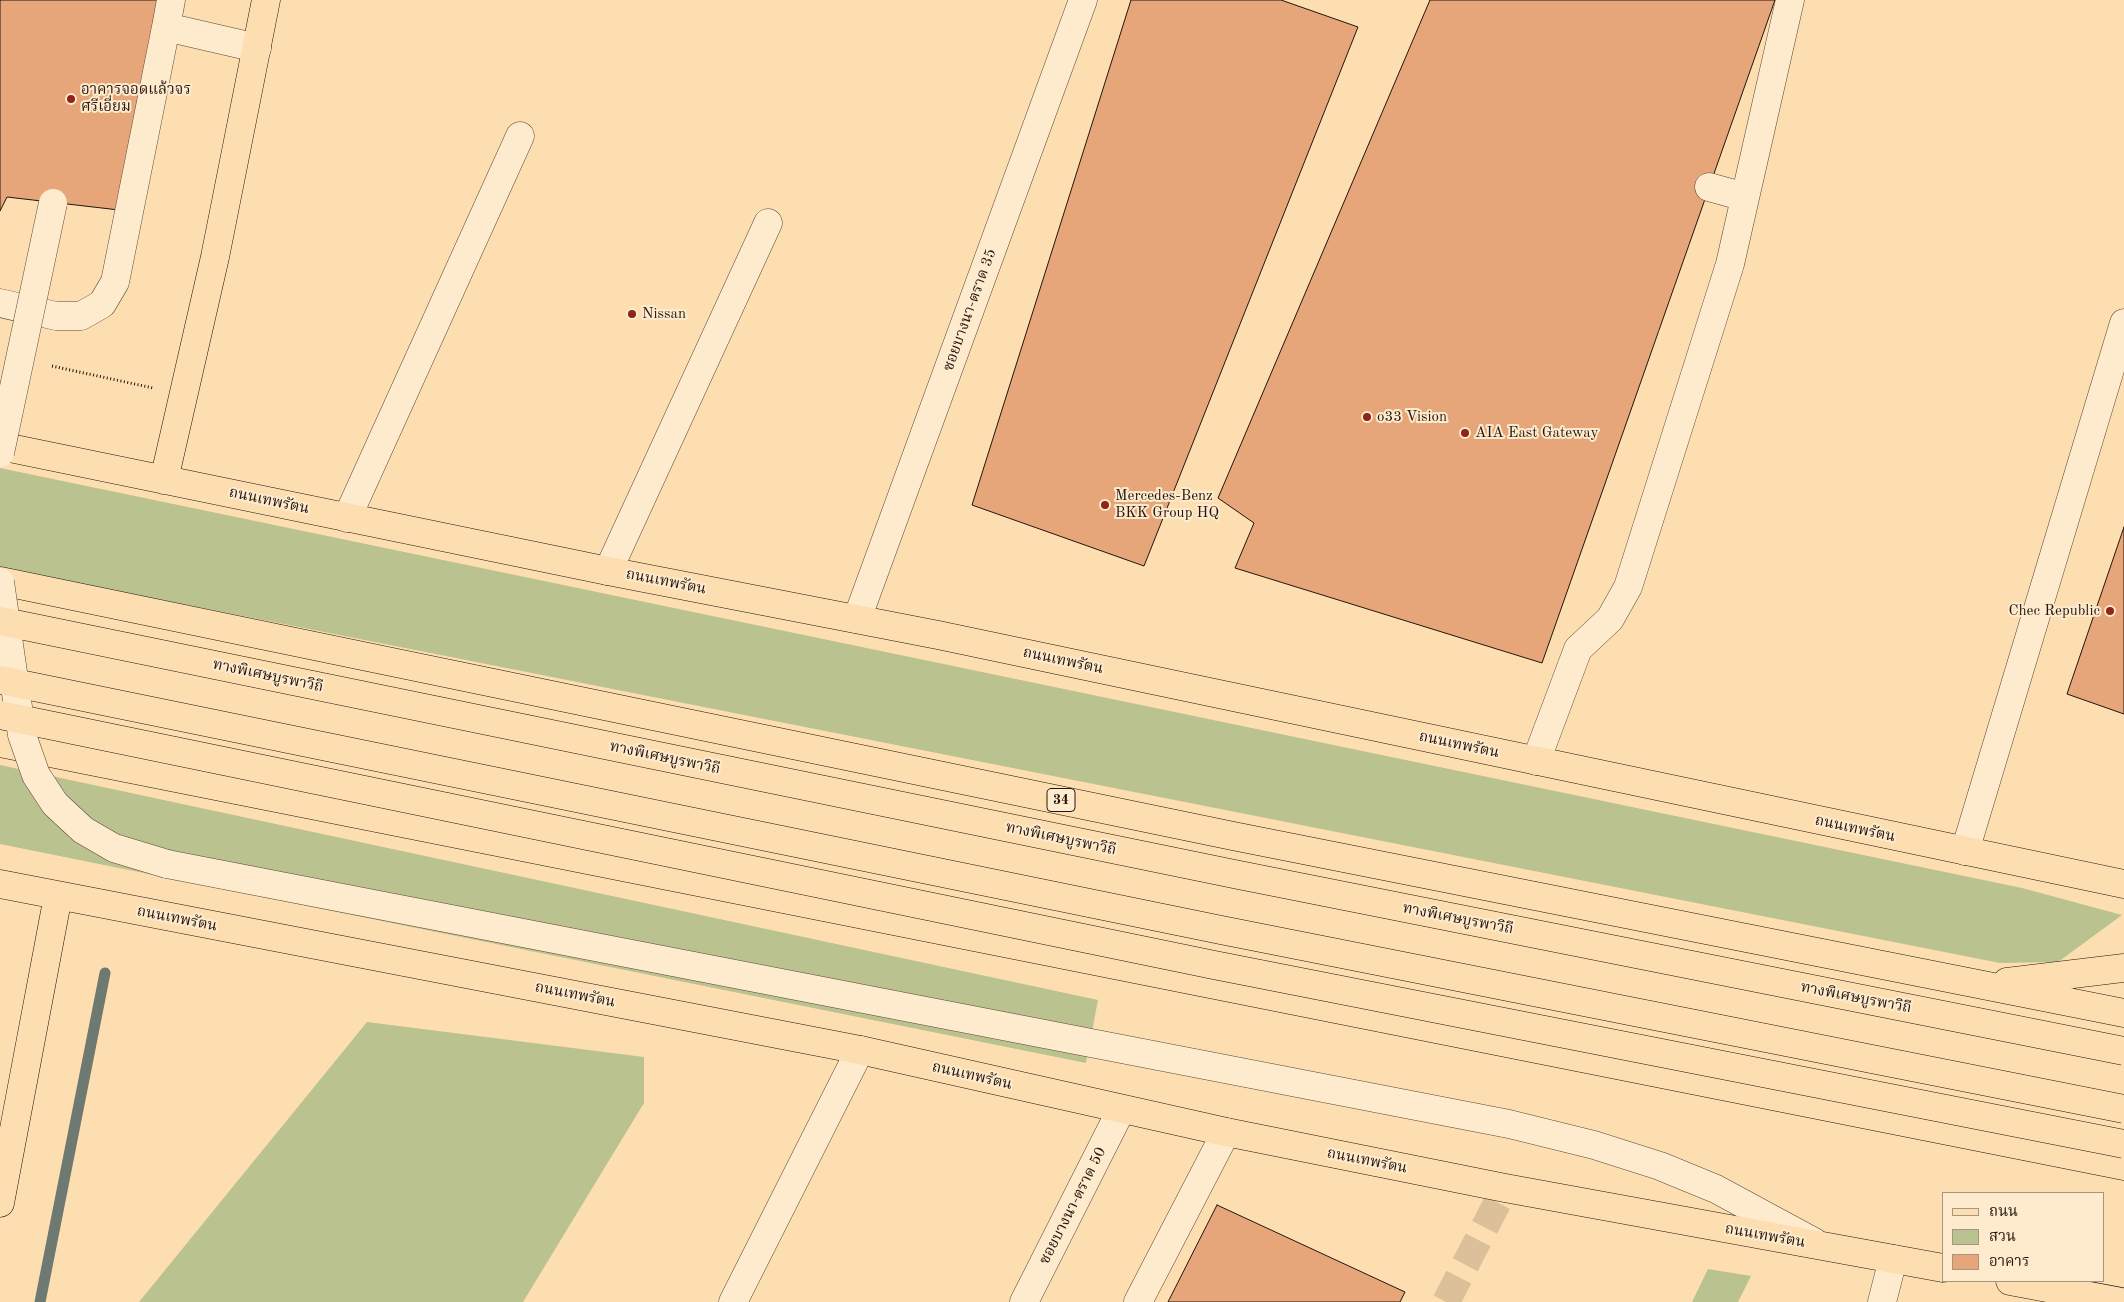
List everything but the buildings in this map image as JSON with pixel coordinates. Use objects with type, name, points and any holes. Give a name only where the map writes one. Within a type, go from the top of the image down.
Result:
[{"type":"main road","points":[[164,480],[215,257],[266,0]]},
{"type":"main road","name":"ถนนเทพรัตน","points":[[0,446],[608,571],[857,619],[2124,884]]},
{"type":"main road","name":"34","points":[[0,581],[1233,836],[2124,1013]]},
{"type":"main road","name":"ทางพิเศษบูรพาวิถี","points":[[0,621],[1244,876],[2124,1051]]},
{"type":"main road","points":[[0,680],[1221,930],[2124,1109]]},
{"type":"main road","points":[[0,715],[1214,965],[2124,1144]]},
{"type":"main road","points":[[0,743],[2124,1166]]},
{"type":"main road","name":"ถนนเทพรัตน","points":[[0,884],[860,1050],[1121,1110],[1505,1188],[1942,1268]]},
{"type":"main road","points":[[0,1203],[58,896]]},
{"type":"main road","points":[[1983,985],[2124,968]]},
{"type":"main road","points":[[2015,1282],[2122,1302]]},
{"type":"street","points":[[0,303],[56,316],[81,316],[102,304],[115,282],[171,0]]},
{"type":"street","name":"ซอยบางนา-ตราด 35","points":[[857,619],[1084,0]]},
{"type":"street","points":[[1536,762],[1578,649],[1610,619],[1628,587],[1730,264],[1790,0]]},
{"type":"street","points":[[166,27],[257,48]]},
{"type":"street","points":[[348,518],[520,136]]},
{"type":"street","points":[[1709,187],[1745,197]]},
{"type":"street","points":[[0,453],[53,203]]},
{"type":"street","points":[[608,571],[768,223]]},
{"type":"street","points":[[1965,851],[2124,323]]},
{"type":"street","points":[[0,581],[22,736],[36,775],[55,804],[83,830],[114,848],[167,864],[1509,1124],[1594,1145],[1660,1166],[1716,1189],[1821,1246]]},
{"type":"street","points":[[733,1302],[860,1050]]},
{"type":"street","name":"ซอยบางนา-ตราด 50","points":[[1024,1302],[1121,1110]]},
{"type":"street","points":[[1138,1302],[1226,1132]]},
{"type":"street","points":[[1882,1302],[1893,1259]]},
{"type":"path","points":[[48,365],[184,394]]},
{"type":"green space","points":[[0,468],[2022,888],[2122,915],[2058,962],[2000,963],[0,568]]},
{"type":"green space","points":[[0,765],[1098,1000],[1086,1063],[0,844]]},
{"type":"green space","points":[[367,1022],[644,1057],[644,1103],[523,1302],[139,1302]]},
{"type":"green space","points":[[1708,1269],[1751,1276],[1738,1302],[1692,1302]]},
{"type":"waterway","points":[[40,1302],[105,973]]},
{"type":"tunnel","points":[[1446,1302],[1505,1188]]},
{"type":"place","name":"อาคารจอดแล้วจร ศรีเอี่ยม","points":[[71,99]]},
{"type":"place","name":"Nissan","points":[[632,314]]},
{"type":"place","name":"o33 Vision","points":[[1367,417]]},
{"type":"place","name":"AIA East Gateway","points":[[1465,433]]},
{"type":"place","name":"Mercedes-Benz BKK Group HQ","points":[[1105,505]]},
{"type":"place","name":"Chec Republic","points":[[2110,611]]}]
